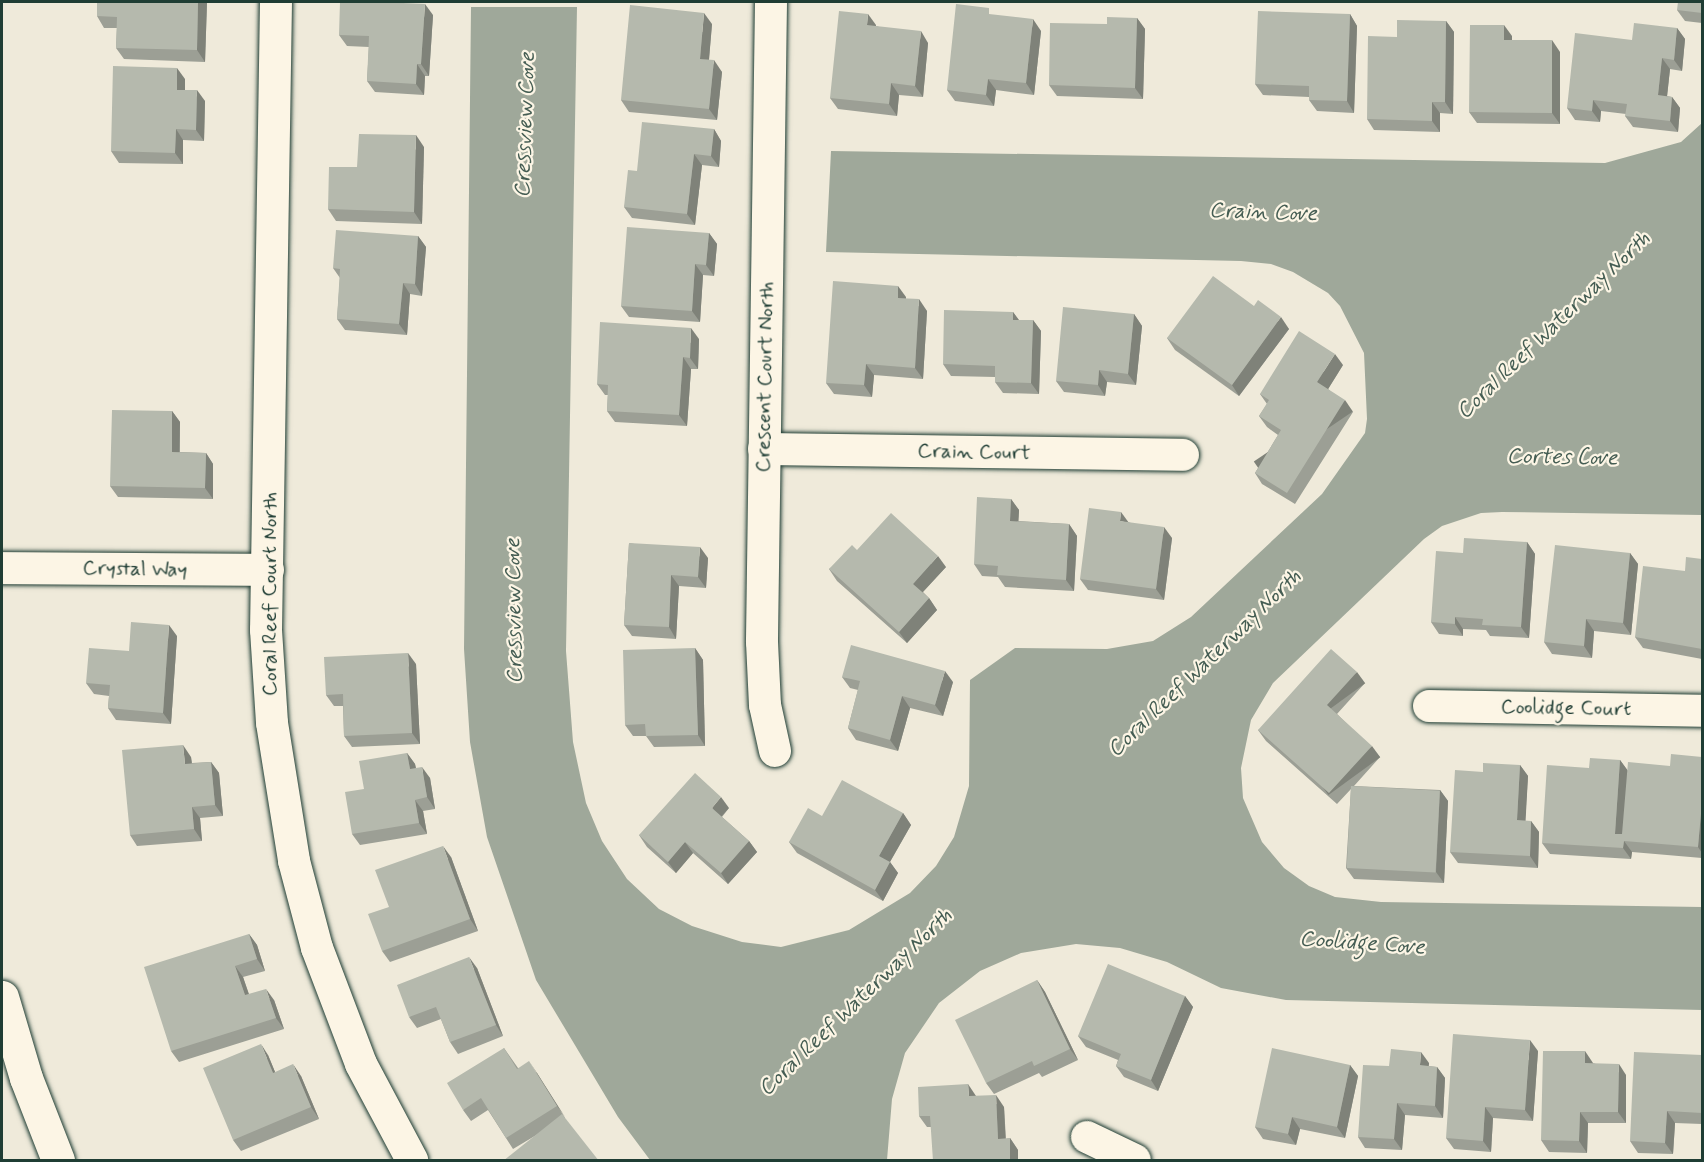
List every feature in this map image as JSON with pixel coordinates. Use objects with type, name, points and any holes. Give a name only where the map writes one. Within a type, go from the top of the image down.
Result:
[{"type":"street","name":"Coral Reef Court North","points":[[276,2],[268,570],[272,723],[294,861],[331,989],[361,1064],[412,1161]]},
{"type":"street","name":"Crescent Court North","points":[[771,2],[762,660],[765,705],[775,751]]},
{"type":"street","name":"Crain Court","points":[[764,449],[1183,456]]},
{"type":"street","name":"Crystal Way","points":[[2,568],[268,570]]},
{"type":"street","name":"Coolidge Court","points":[[1430,705],[1702,711]]},
{"type":"street","points":[[2,997],[26,1078],[58,1161]]},
{"type":"street","points":[[1087,1137],[1135,1161]]},
{"type":"water","points":[[471,7],[577,7],[566,651],[573,742],[586,803],[602,841],[627,879],[659,909],[692,926],[742,942],[781,947],[849,930],[910,893],[936,866],[954,837],[969,786],[970,680],[1015,648],[1107,649],[1153,641],[1191,617],[1322,494],[1365,433],[1367,419],[1364,353],[1340,306],[1328,293],[1293,272],[1271,264],[1241,261],[826,252],[831,151],[1605,163],[1681,142],[1702,123],[1702,515],[1502,512],[1481,513],[1442,526],[1424,539],[1273,683],[1251,720],[1241,768],[1243,798],[1262,842],[1284,868],[1309,886],[1335,897],[1381,902],[1702,907],[1702,1010],[1286,1000],[1221,988],[1167,962],[1120,948],[1076,944],[1021,953],[980,971],[939,1003],[905,1053],[892,1099],[887,1160],[650,1160],[618,1117],[536,980],[487,837],[470,742],[464,649]]},
{"type":"building","points":[[97,2],[198,2],[197,50],[116,48],[117,17],[97,16]]},
{"type":"building","points":[[340,2],[425,4],[421,64],[417,64],[416,84],[367,81],[369,36],[339,35]]},
{"type":"building","points":[[1678,2],[1702,2],[1702,13],[1677,10]]},
{"type":"building","points":[[956,4],[989,8],[989,14],[1033,19],[1026,83],[988,79],[986,95],[947,90]]},
{"type":"building","points":[[630,5],[704,13],[700,59],[714,60],[709,109],[621,100]]},
{"type":"building","points":[[839,11],[868,14],[867,25],[921,31],[915,86],[891,83],[889,104],[830,98]]},
{"type":"building","points":[[1258,11],[1350,14],[1347,101],[1309,100],[1309,86],[1255,84]]},
{"type":"building","points":[[1107,17],[1137,18],[1135,88],[1049,85],[1050,23],[1107,24]]},
{"type":"building","points":[[1397,20],[1446,21],[1445,102],[1432,102],[1432,121],[1367,119],[1368,36],[1397,37]]},
{"type":"building","points":[[1634,23],[1677,28],[1674,60],[1662,58],[1658,95],[1672,97],[1670,121],[1625,116],[1627,104],[1593,100],[1592,111],[1567,108],[1575,33],[1632,40]]},
{"type":"building","points":[[1470,25],[1504,25],[1504,40],[1552,40],[1552,113],[1469,112]]},
{"type":"building","points":[[113,66],[177,68],[177,90],[197,90],[196,130],[176,129],[175,153],[111,151]]},
{"type":"building","points":[[642,122],[714,129],[711,156],[694,154],[687,214],[624,207],[628,170],[637,171]]},
{"type":"building","points":[[359,134],[416,135],[414,212],[328,209],[329,167],[357,167]]},
{"type":"building","points":[[627,227],[709,233],[706,265],[695,264],[692,311],[621,306]]},
{"type":"building","points":[[336,230],[418,236],[415,284],[403,283],[399,324],[337,319],[340,269],[333,268]]},
{"type":"building","points":[[1213,276],[1254,306],[1258,300],[1281,317],[1232,385],[1167,338]]},
{"type":"building","points":[[833,281],[898,286],[898,298],[919,299],[915,368],[866,364],[864,385],[826,383]]},
{"type":"building","points":[[1063,307],[1134,314],[1128,374],[1099,370],[1098,385],[1056,381]]},
{"type":"building","points":[[944,310],[1013,312],[1013,320],[1033,320],[1031,383],[995,382],[995,366],[943,364]]},
{"type":"building","points":[[600,322],[691,328],[690,358],[683,357],[679,415],[607,411],[608,385],[597,384]]},
{"type":"building","points":[[1299,331],[1335,354],[1317,382],[1345,400],[1287,493],[1255,473],[1281,430],[1259,416],[1269,400],[1260,394]]},
{"type":"building","points":[[112,410],[172,411],[172,452],[206,453],[205,488],[110,486]]},
{"type":"building","points":[[977,497],[1011,499],[1010,521],[1069,524],[1066,580],[997,575],[998,566],[974,564]]},
{"type":"building","points":[[1089,508],[1121,512],[1120,521],[1164,527],[1156,589],[1080,579]]},
{"type":"building","points":[[891,513],[938,556],[913,584],[929,598],[899,632],[829,569],[852,545],[857,550]]},
{"type":"building","points":[[1464,538],[1527,542],[1521,627],[1482,625],[1483,619],[1455,617],[1455,624],[1431,622],[1436,551],[1463,553]]},
{"type":"building","points":[[629,543],[700,547],[698,577],[671,575],[669,627],[624,625]]},
{"type":"building","points":[[1555,545],[1630,553],[1623,623],[1586,619],[1584,646],[1544,642]]},
{"type":"building","points":[[1686,557],[1702,559],[1702,649],[1635,637],[1643,566],[1685,571]]},
{"type":"building","points":[[131,622],[169,625],[163,713],[108,708],[110,685],[86,683],[89,648],[129,651]]},
{"type":"building","points":[[851,645],[945,671],[935,705],[902,696],[890,740],[848,728],[860,681],[842,677]]},
{"type":"building","points":[[695,648],[698,735],[646,736],[645,724],[625,725],[623,650]]},
{"type":"building","points":[[1331,649],[1357,672],[1327,705],[1372,746],[1329,793],[1258,730]]},
{"type":"building","points":[[408,653],[412,733],[344,736],[343,694],[326,695],[324,657]]},
{"type":"building","points":[[183,745],[185,764],[211,762],[215,805],[192,807],[194,829],[130,835],[122,750]]},
{"type":"building","points":[[407,753],[410,769],[422,767],[427,797],[415,800],[419,823],[352,834],[345,792],[364,789],[359,761]]},
{"type":"building","points":[[1671,754],[1702,757],[1702,802],[1698,847],[1624,841],[1623,848],[1542,843],[1547,765],[1589,768],[1590,758],[1620,760],[1615,834],[1622,834],[1628,762],[1670,766]]},
{"type":"building","points":[[1483,763],[1520,765],[1517,820],[1531,821],[1530,856],[1450,852],[1455,770],[1483,772]]},
{"type":"building","points":[[695,773],[721,797],[712,808],[749,841],[721,873],[685,842],[668,862],[639,835]]},
{"type":"building","points":[[842,780],[903,813],[879,856],[890,862],[875,890],[789,842],[808,808],[822,816]]},
{"type":"building","points":[[1351,786],[1440,791],[1436,873],[1347,868]]},
{"type":"building","points":[[443,846],[470,919],[382,951],[368,914],[389,907],[375,870]]},
{"type":"building","points":[[249,934],[257,959],[235,966],[245,995],[266,989],[276,1018],[171,1051],[144,967]]},
{"type":"building","points":[[469,957],[496,1025],[450,1042],[436,1007],[409,1017],[397,985]]},
{"type":"building","points":[[1108,964],[1185,996],[1151,1080],[1116,1066],[1121,1054],[1078,1036]]},
{"type":"building","points":[[1037,980],[1070,1049],[1034,1066],[1032,1061],[986,1083],[955,1020]]},
{"type":"building","points":[[1453,1034],[1530,1040],[1525,1110],[1485,1107],[1483,1141],[1446,1138]]},
{"type":"building","points":[[261,1044],[273,1073],[293,1064],[311,1107],[233,1140],[203,1068]]},
{"type":"building","points":[[504,1048],[517,1069],[529,1061],[557,1106],[506,1138],[481,1098],[463,1110],[447,1083]]},
{"type":"building","points":[[1272,1048],[1350,1065],[1337,1127],[1292,1117],[1288,1134],[1255,1127]]},
{"type":"building","points":[[1391,1049],[1421,1052],[1420,1065],[1437,1067],[1435,1106],[1397,1103],[1394,1139],[1358,1137],[1363,1065],[1389,1066]]},
{"type":"building","points":[[1543,1051],[1585,1051],[1585,1063],[1619,1064],[1618,1112],[1580,1112],[1579,1141],[1541,1140]]},
{"type":"building","points":[[1634,1052],[1702,1055],[1702,1113],[1667,1111],[1665,1143],[1630,1141]]},
{"type":"building","points":[[968,1084],[969,1096],[996,1095],[998,1139],[1010,1138],[1010,1161],[933,1161],[930,1116],[919,1116],[918,1087]]},
{"type":"building","points":[[562,1114],[599,1161],[503,1161]]},
{"type":"water label","name":"Cressview Cove","points":[[526,125]]},
{"type":"water label","name":"Crain Cove","points":[[1263,213]]},
{"type":"water label","name":"Coral Reef Waterway North","points":[[1554,326]]},
{"type":"water label","name":"Cortes Cove","points":[[1562,458]]},
{"type":"water label","name":"Cressview Cove","points":[[515,611]]},
{"type":"water label","name":"Coral Reef Waterway North","points":[[1205,664]]},
{"type":"water label","name":"Coolidge Cove","points":[[1362,944]]},
{"type":"water label","name":"Coral Reef Waterway North","points":[[856,1003]]}]
